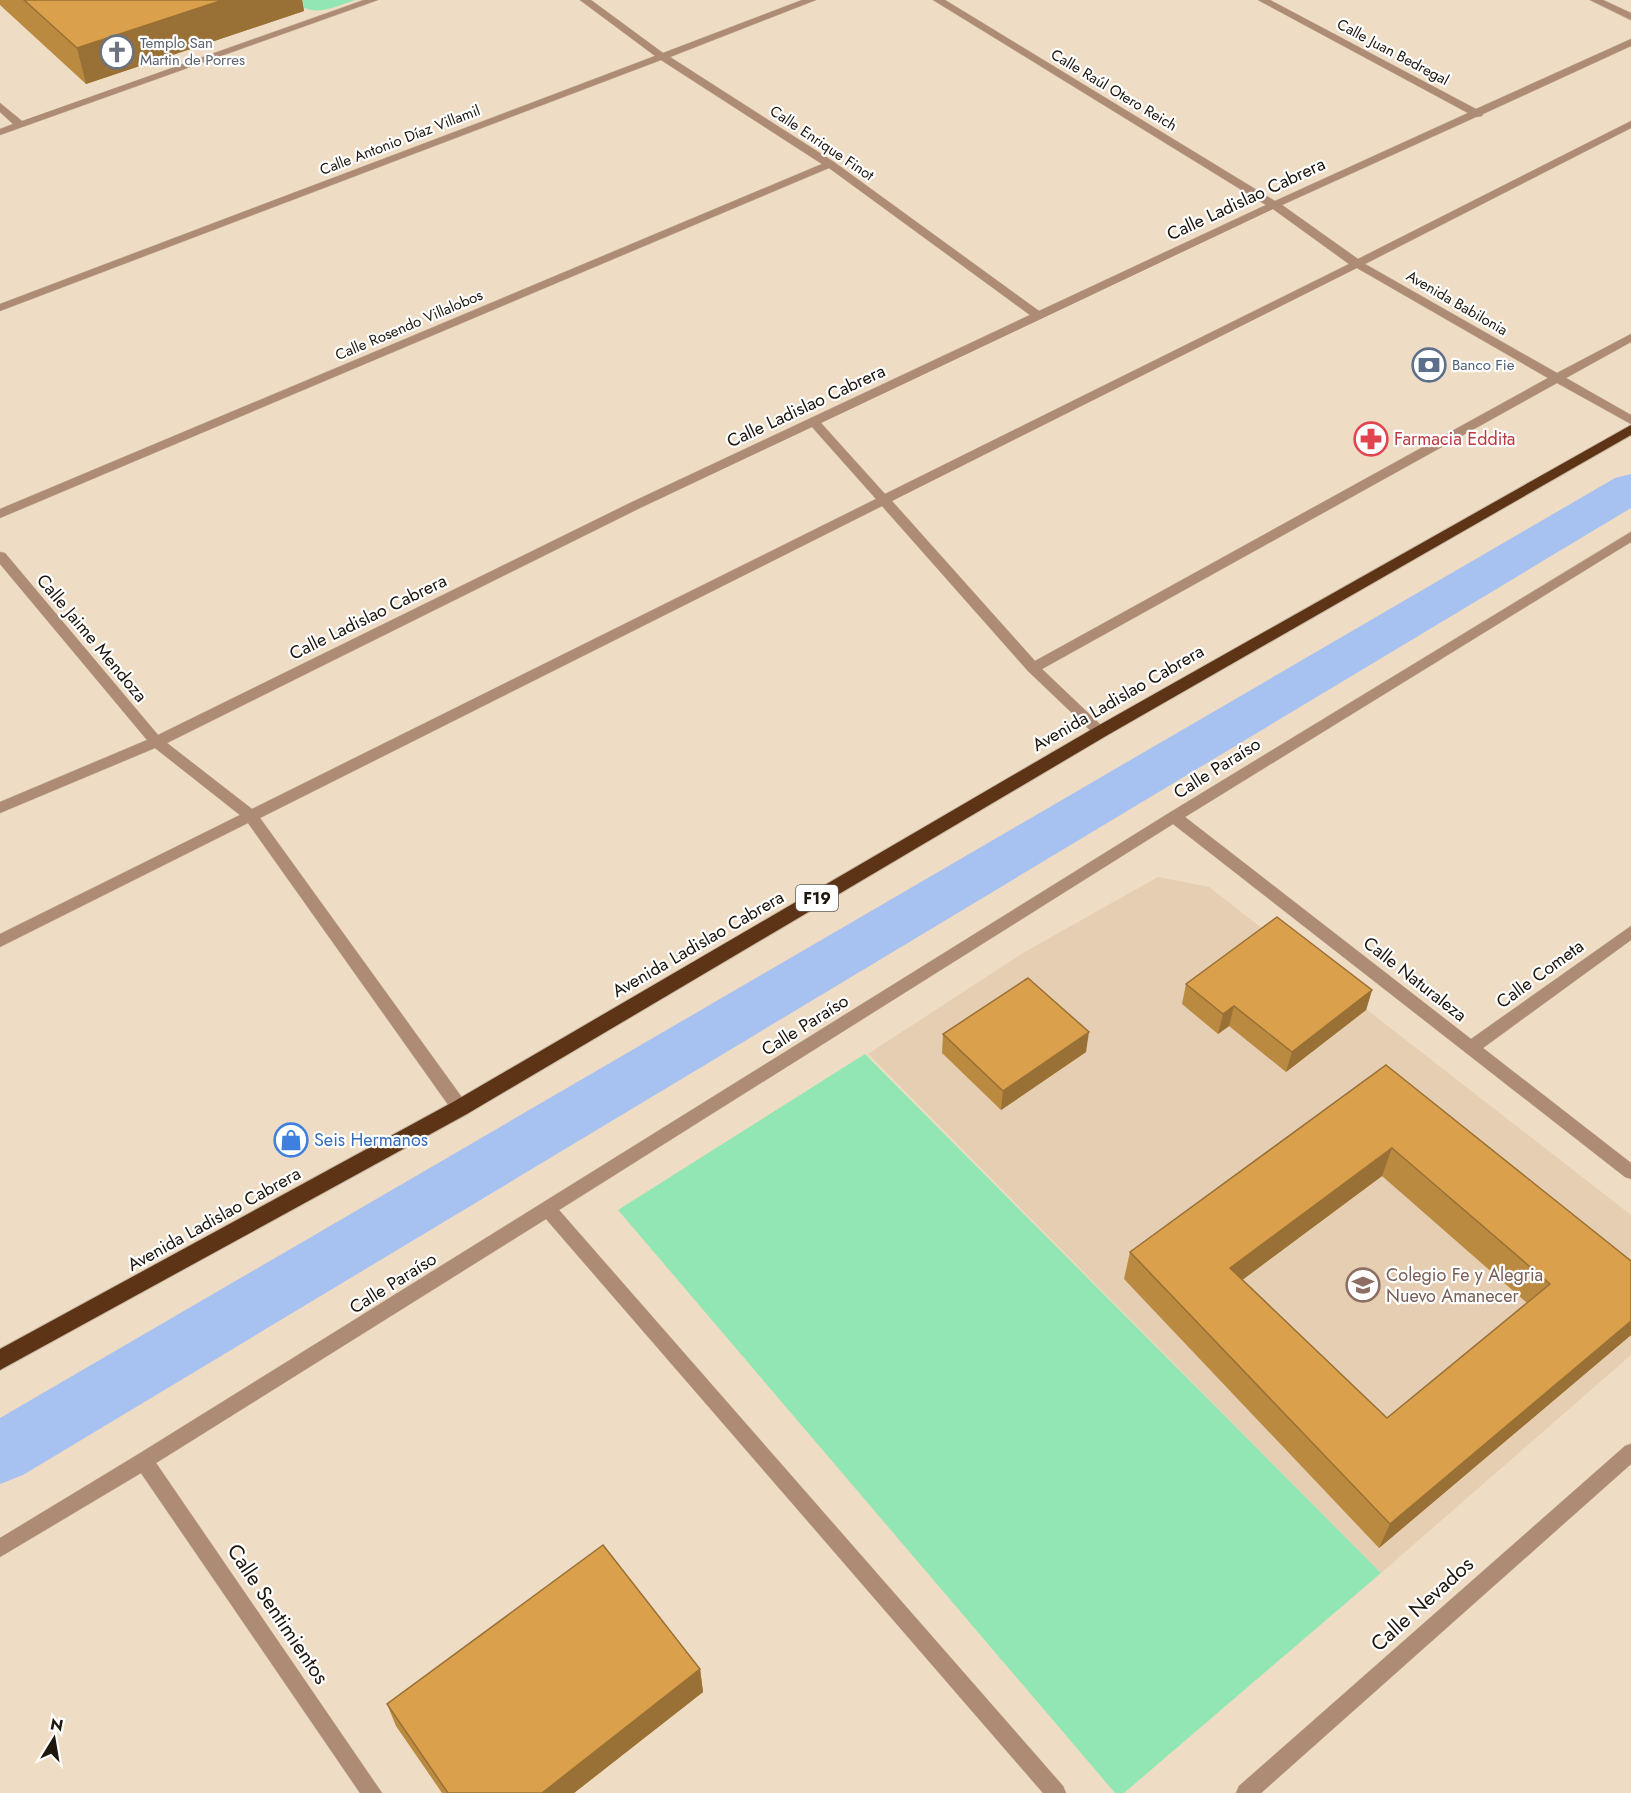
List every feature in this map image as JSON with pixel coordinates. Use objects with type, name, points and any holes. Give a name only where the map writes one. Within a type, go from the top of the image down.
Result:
[{"type":"highway","name":"Avenida Ladislao Cabrera","points":[[0,1360],[460,1108],[1100,732],[1631,429]]},
{"type":"street","points":[[0,132],[373,0]]},
{"type":"street","name":"Calle Enrique Finot","points":[[585,0],[661,56],[830,164],[1039,316]]},
{"type":"street","name":"Calle Antonio Díaz Villamil","points":[[0,308],[811,0]]},
{"type":"street","name":"Calle Raúl Otero Reich","points":[[938,0],[1274,205]]},
{"type":"street","name":"Calle Juan Bedregal","points":[[1263,0],[1478,114]]},
{"type":"street","points":[[1595,0],[1631,17]]},
{"type":"street","name":"Calle Ladislao Cabrera","points":[[0,808],[156,742],[636,505],[815,423],[1274,205],[1478,114],[1631,42]]},
{"type":"street","points":[[0,106],[20,125]]},
{"type":"street","points":[[0,941],[1357,264],[1631,124]]},
{"type":"street","name":"Calle Rosendo Villalobos","points":[[0,514],[830,164]]},
{"type":"street","name":"Avenida Babilonia","points":[[1274,205],[1357,264],[1631,420]]},
{"type":"street","points":[[1033,668],[1631,337]]},
{"type":"street","points":[[815,423],[1033,668],[1100,732]]},
{"type":"street","name":"Calle Paraíso","points":[[0,1548],[144,1461],[1174,817],[1631,536]]},
{"type":"street","name":"Calle Jaime Mendoza","points":[[0,556],[156,742],[251,816],[460,1108]]},
{"type":"street","name":"Calle Naturaleza","points":[[1174,817],[1631,1172]]},
{"type":"street","name":"Calle Cometa","points":[[1471,1048],[1631,932]]},
{"type":"street","points":[[548,1209],[1056,1793]]},
{"type":"street","name":"Calle Nevados","points":[[1246,1793],[1631,1452]]},
{"type":"street","name":"Calle Sentimientos","points":[[144,1461],[372,1793]]},
{"type":"shaded area","name":"Colegio Fe y Alegria Nuevo Amanecer","points":[[1158,877],[1209,887],[1631,1215],[1631,1355],[1381,1573],[868,1054],[1023,953]]},
{"type":"green space","points":[[290,0],[355,0],[329,9],[314,10],[298,6]]},
{"type":"green space","points":[[865,1054],[1381,1573],[1124,1793],[1115,1793],[618,1210]]},
{"type":"building","points":[[24,0],[223,0],[77,48]]},
{"type":"building","points":[[1277,917],[1372,990],[1292,1052],[1234,1006],[1223,1014],[1186,984]]},
{"type":"building","points":[[1028,978],[1089,1032],[1003,1091],[943,1034]]},
{"type":"building","points":[[1386,1065],[1631,1261],[1631,1321],[1390,1524],[1130,1252]],"holes":[[[1392,1148],[1550,1284],[1387,1418],[1230,1268]]]},
{"type":"building","points":[[603,1545],[700,1669],[542,1793],[448,1793],[387,1704]]},
{"type":"waterway","points":[[0,1453],[1631,488]]},
{"type":"place","name":"Templo San Martin de Porres","points":[[117,52]]},
{"type":"place","name":"Banco Fie","points":[[1429,365]]},
{"type":"place","name":"Farmacia Eddita","points":[[1371,439]]},
{"type":"place","name":"Seis Hermanos","points":[[291,1140]]},
{"type":"place","name":"Colegio Fe y Alegria Nuevo Amanecer","points":[[1363,1285]]}]
